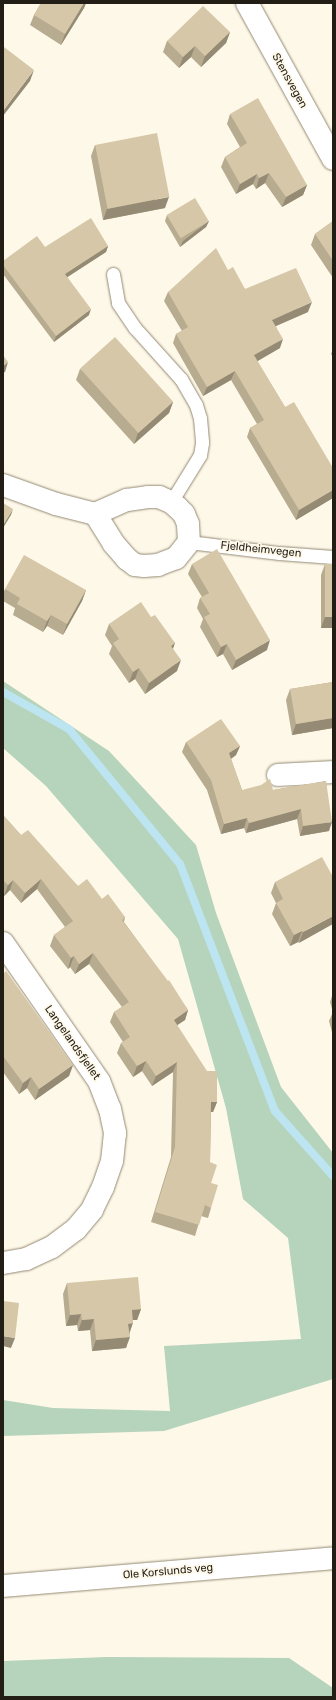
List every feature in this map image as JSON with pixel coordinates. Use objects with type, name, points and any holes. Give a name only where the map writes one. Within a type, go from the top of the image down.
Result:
[{"type":"street","name":"Stensvegen","points":[[247,3],[333,159]]},
{"type":"street","points":[[3,485],[56,504],[95,514],[127,500],[148,497],[160,498],[171,502],[184,514],[188,524],[189,542],[183,552],[167,563],[158,565],[135,565],[126,559],[114,544],[95,514]]},
{"type":"street","points":[[278,776],[333,772]]},
{"type":"street","name":"Langelandsfjellet","points":[[3,943],[99,1081],[110,1108],[115,1133],[112,1161],[103,1187],[92,1210],[76,1229],[52,1247],[26,1259],[3,1263]]},
{"type":"street","name":"Ole Korslunds veg","points":[[3,1586],[333,1558]]},
{"type":"lane","points":[[114,274],[118,303],[135,328],[181,379],[196,405],[200,418],[202,443],[200,455],[171,502]]},
{"type":"lane","name":"Fjeldheimvegen","points":[[189,542],[279,553],[333,557]]},
{"type":"green space","points":[[3,681],[109,751],[196,845],[216,913],[281,1087],[333,1153],[333,1379],[164,1431],[3,1436],[3,1400],[53,1408],[170,1411],[164,1346],[301,1339],[288,1238],[243,1199],[226,1108],[178,939],[46,786],[3,748]]},
{"type":"green space","points":[[107,1657],[289,1658],[333,1688],[333,1697],[3,1697],[3,1661]]},
{"type":"building","points":[[41,3],[84,3],[65,34],[34,15]]},
{"type":"building","points":[[203,6],[230,32],[205,56],[195,46],[183,57],[167,41]]},
{"type":"building","points":[[4,47],[34,70],[3,111],[3,48]]},
{"type":"building","points":[[258,98],[307,185],[286,197],[269,173],[259,178],[257,174],[240,184],[225,157],[247,143],[230,114]]},
{"type":"building","points":[[157,133],[169,197],[108,209],[95,145]]},
{"type":"building","points":[[195,198],[209,221],[181,238],[167,215]]},
{"type":"building","points":[[91,218],[108,246],[65,274],[91,309],[56,336],[3,265],[3,261],[37,236],[45,247]]},
{"type":"building","points":[[333,221],[333,261],[315,234]]},
{"type":"building","points":[[216,248],[228,270],[233,267],[245,289],[296,268],[312,302],[272,320],[283,339],[254,355],[285,407],[294,402],[333,468],[333,490],[299,510],[250,428],[264,420],[235,371],[207,387],[176,334],[188,327],[168,292]]},
{"type":"building","points":[[115,337],[173,402],[138,433],[80,368]]},
{"type":"building","points":[[3,355],[8,362],[3,366]]},
{"type":"building","points":[[3,503],[13,509],[3,525]]},
{"type":"building","points":[[217,549],[270,640],[236,660],[227,644],[221,647],[204,617],[210,614],[200,598],[209,593],[192,564]]},
{"type":"building","points":[[24,555],[86,590],[67,624],[51,615],[47,621],[17,604],[20,598],[5,589]]},
{"type":"building","points":[[325,564],[333,564],[333,617],[325,617]]},
{"type":"building","points":[[141,602],[151,617],[155,615],[175,643],[171,646],[181,660],[149,683],[139,668],[133,672],[113,643],[119,639],[109,624]]},
{"type":"building","points":[[333,682],[333,718],[296,724],[290,689]]},
{"type":"building","points":[[221,719],[240,746],[229,753],[242,790],[261,785],[270,779],[273,790],[326,781],[332,822],[303,826],[301,809],[249,823],[247,818],[224,824],[211,780],[186,742]]},
{"type":"building","points":[[3,815],[21,835],[28,830],[78,886],[87,879],[102,899],[108,894],[125,917],[122,920],[168,981],[169,980],[188,1010],[174,1020],[207,1071],[217,1071],[217,1102],[211,1102],[210,1162],[217,1165],[211,1183],[218,1185],[211,1208],[205,1205],[199,1225],[155,1212],[175,1147],[177,1062],[156,1076],[146,1061],[137,1066],[121,1043],[130,1037],[114,1012],[129,1002],[93,953],[79,964],[74,956],[71,958],[54,935],[73,921],[41,879],[25,893],[13,880],[8,885],[3,880]]},
{"type":"building","points":[[322,857],[333,877],[333,916],[303,932],[302,931],[294,935],[276,903],[283,899],[275,882]]},
{"type":"building","points":[[6,971],[73,1065],[39,1089],[31,1077],[23,1083],[3,1056],[3,974]]},
{"type":"building","points":[[138,1277],[141,1309],[132,1310],[133,1323],[128,1324],[130,1337],[96,1340],[94,1319],[82,1320],[81,1314],[70,1315],[67,1283]]},
{"type":"building","points":[[3,1301],[19,1303],[15,1338],[3,1336]]},
{"type":"waterway","points":[[3,692],[69,729],[180,864],[275,1111],[333,1176]]}]
